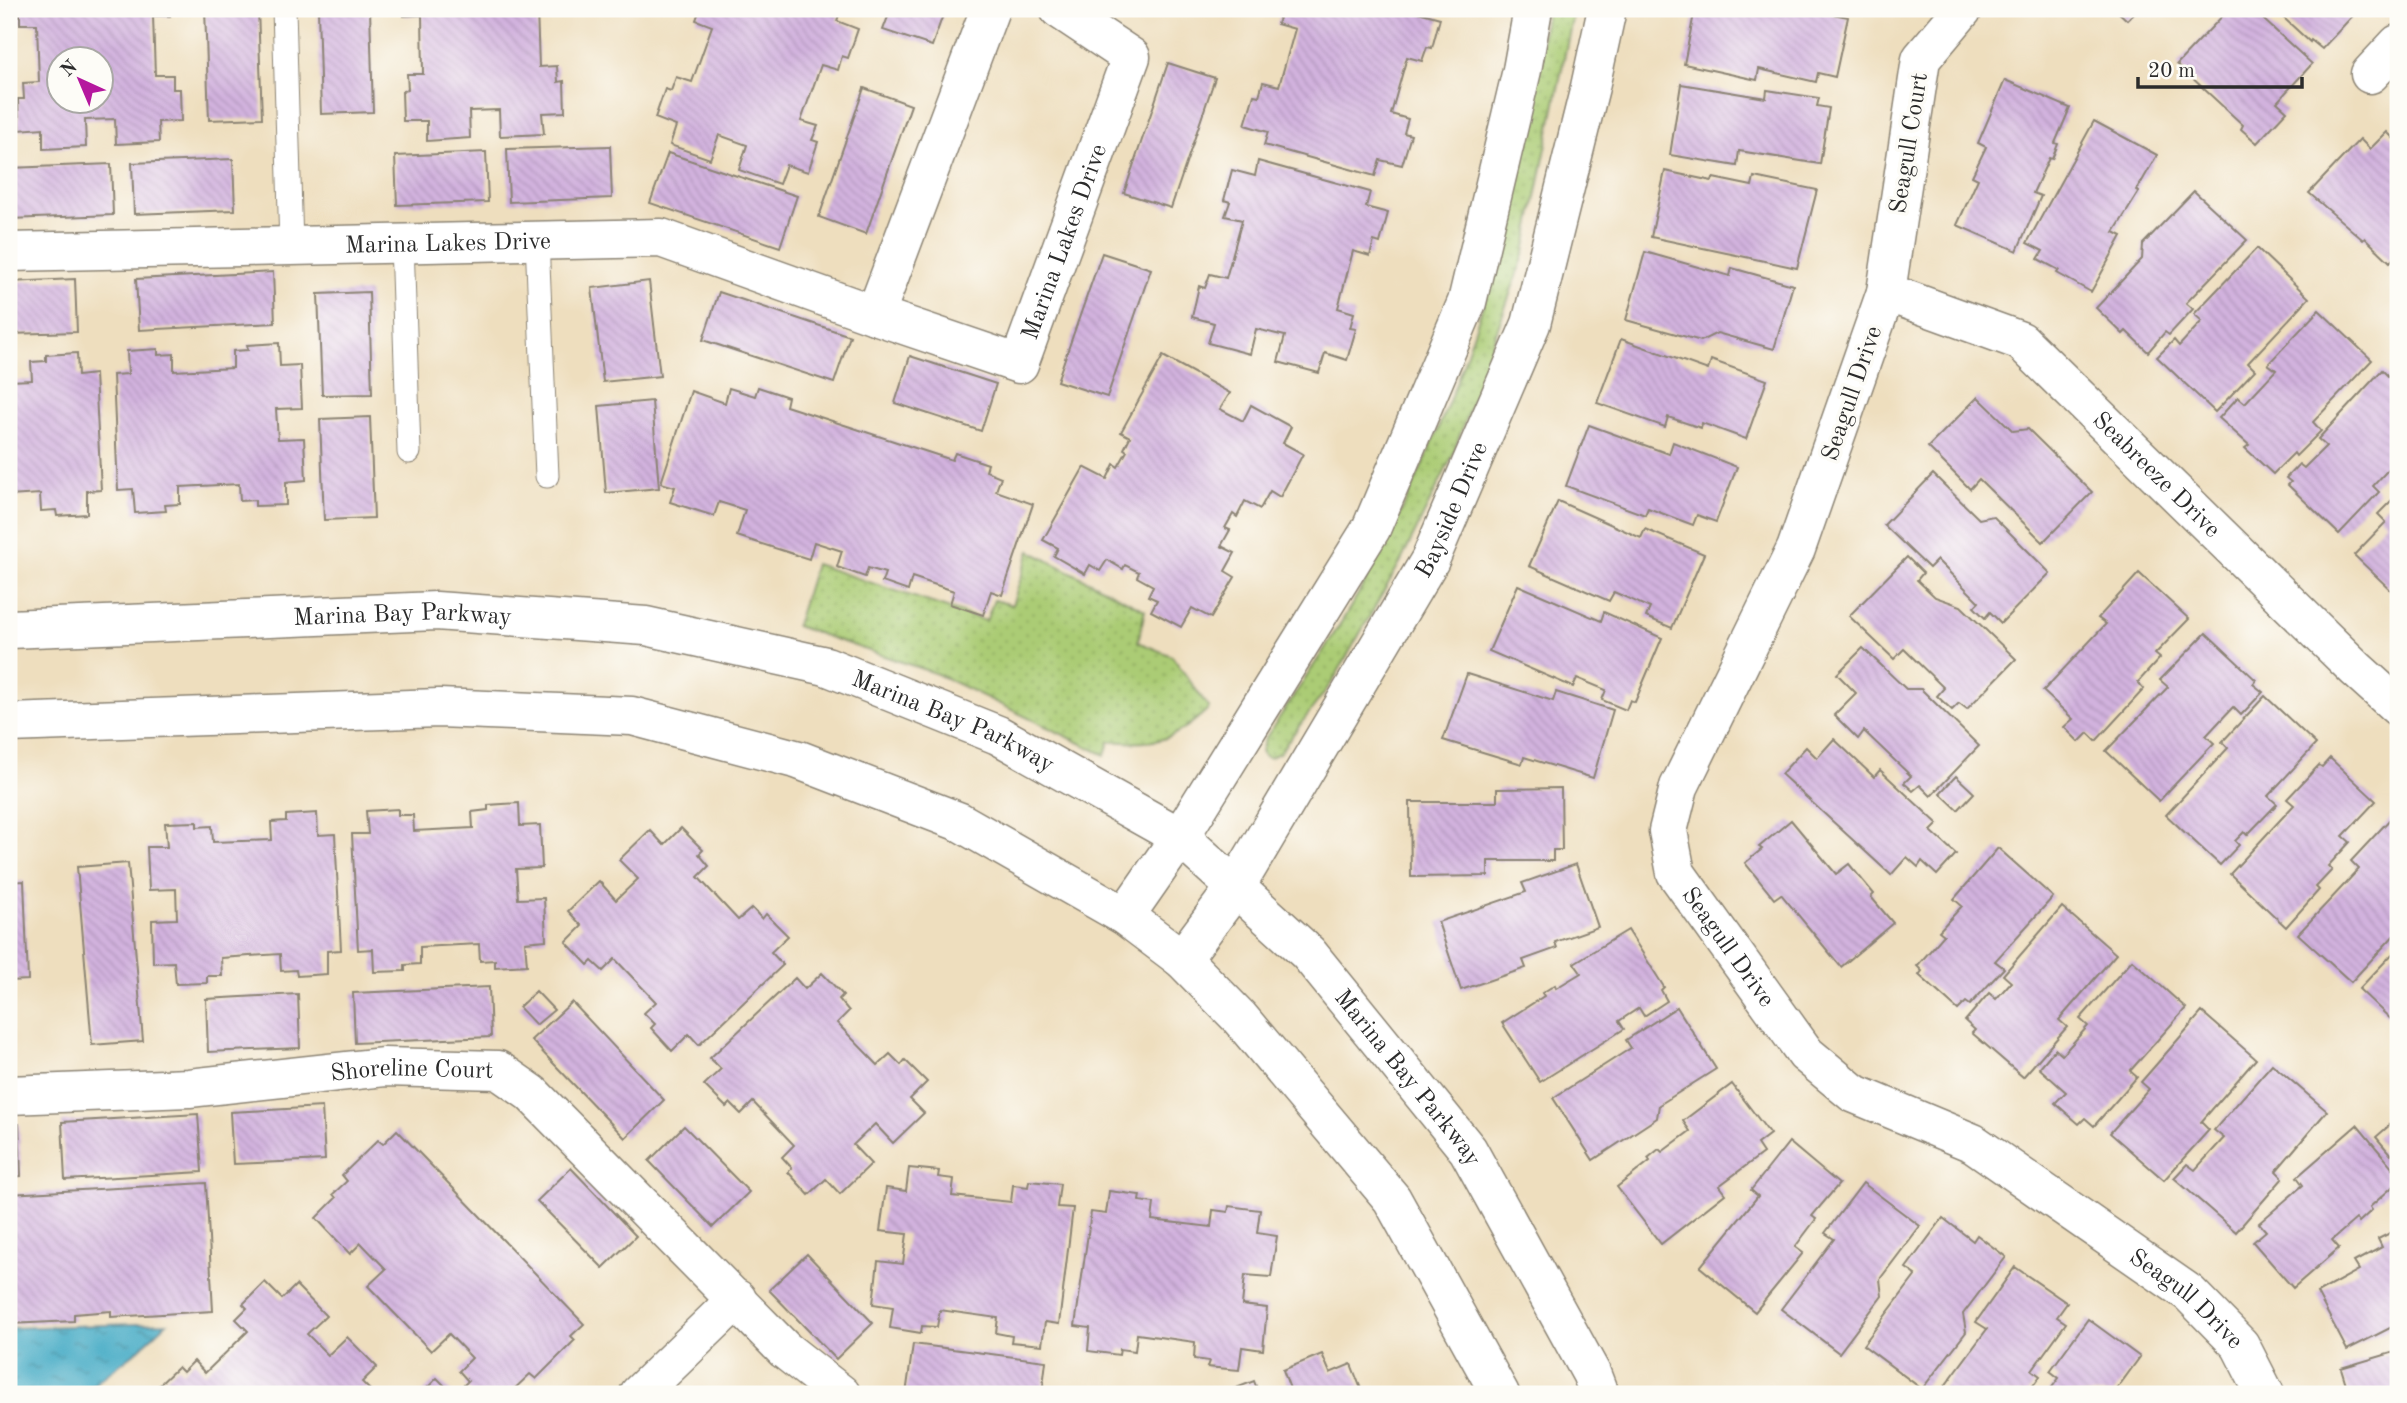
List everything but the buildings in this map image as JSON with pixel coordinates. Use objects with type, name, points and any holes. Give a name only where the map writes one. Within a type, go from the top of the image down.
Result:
[{"type":"street","points":[[875,315],[990,9]]},
{"type":"street","name":"Marina Lakes Drive","points":[[9,252],[661,238],[875,315],[1019,363],[1131,57],[1059,9]]},
{"type":"street","points":[[1125,916],[1180,837],[1371,529],[1467,302],[1533,9]]},
{"type":"street","name":"Bayside Drive","points":[[1182,960],[1235,888],[1430,560],[1531,324],[1607,9]]},
{"type":"street","name":"Seagull Court","points":[[1886,292],[1921,59],[1963,9]]},
{"type":"street","points":[[2370,74],[2398,44]]},
{"type":"street","name":"Seabreeze Drive","points":[[1886,292],[2021,341],[2398,707]]},
{"type":"street","name":"Seagull Drive","points":[[1886,292],[1796,549],[1679,788],[1668,831],[1676,873],[1806,1054],[1853,1093],[1973,1143],[2189,1293],[2239,1345],[2266,1394]]},
{"type":"street","name":"Marina Bay Parkway","points":[[9,629],[436,611],[646,626],[826,666],[998,735],[1180,837],[1308,953],[1468,1150],[1591,1373],[1599,1394]]},
{"type":"street","points":[[9,723],[439,708],[632,716],[799,760],[960,822],[1125,916],[1182,960],[1239,1017],[1392,1199],[1500,1394]]},
{"type":"street","name":"Shoreline Court","points":[[9,1095],[189,1088],[384,1067],[498,1070],[531,1093],[785,1350],[841,1394]]},
{"type":"street","points":[[639,1394],[737,1299]]},
{"type":"lane","points":[[284,9],[291,246]]},
{"type":"lane","points":[[537,240],[547,476]]},
{"type":"lane","points":[[402,243],[409,452]]},
{"type":"green space","points":[[1547,9],[1574,9],[1525,252],[1452,457],[1401,561],[1333,681],[1279,753],[1269,758],[1261,751],[1265,739],[1340,625],[1380,554],[1434,439],[1465,359],[1503,238],[1517,181]]},
{"type":"green space","points":[[1030,551],[1145,610],[1138,642],[1172,656],[1209,708],[1186,728],[1163,739],[1139,743],[1109,741],[1105,755],[937,674],[796,626],[815,564],[986,621],[994,600],[1012,605]]},
{"type":"water","points":[[167,1323],[136,1352],[81,1394],[9,1394],[9,1328]]}]
